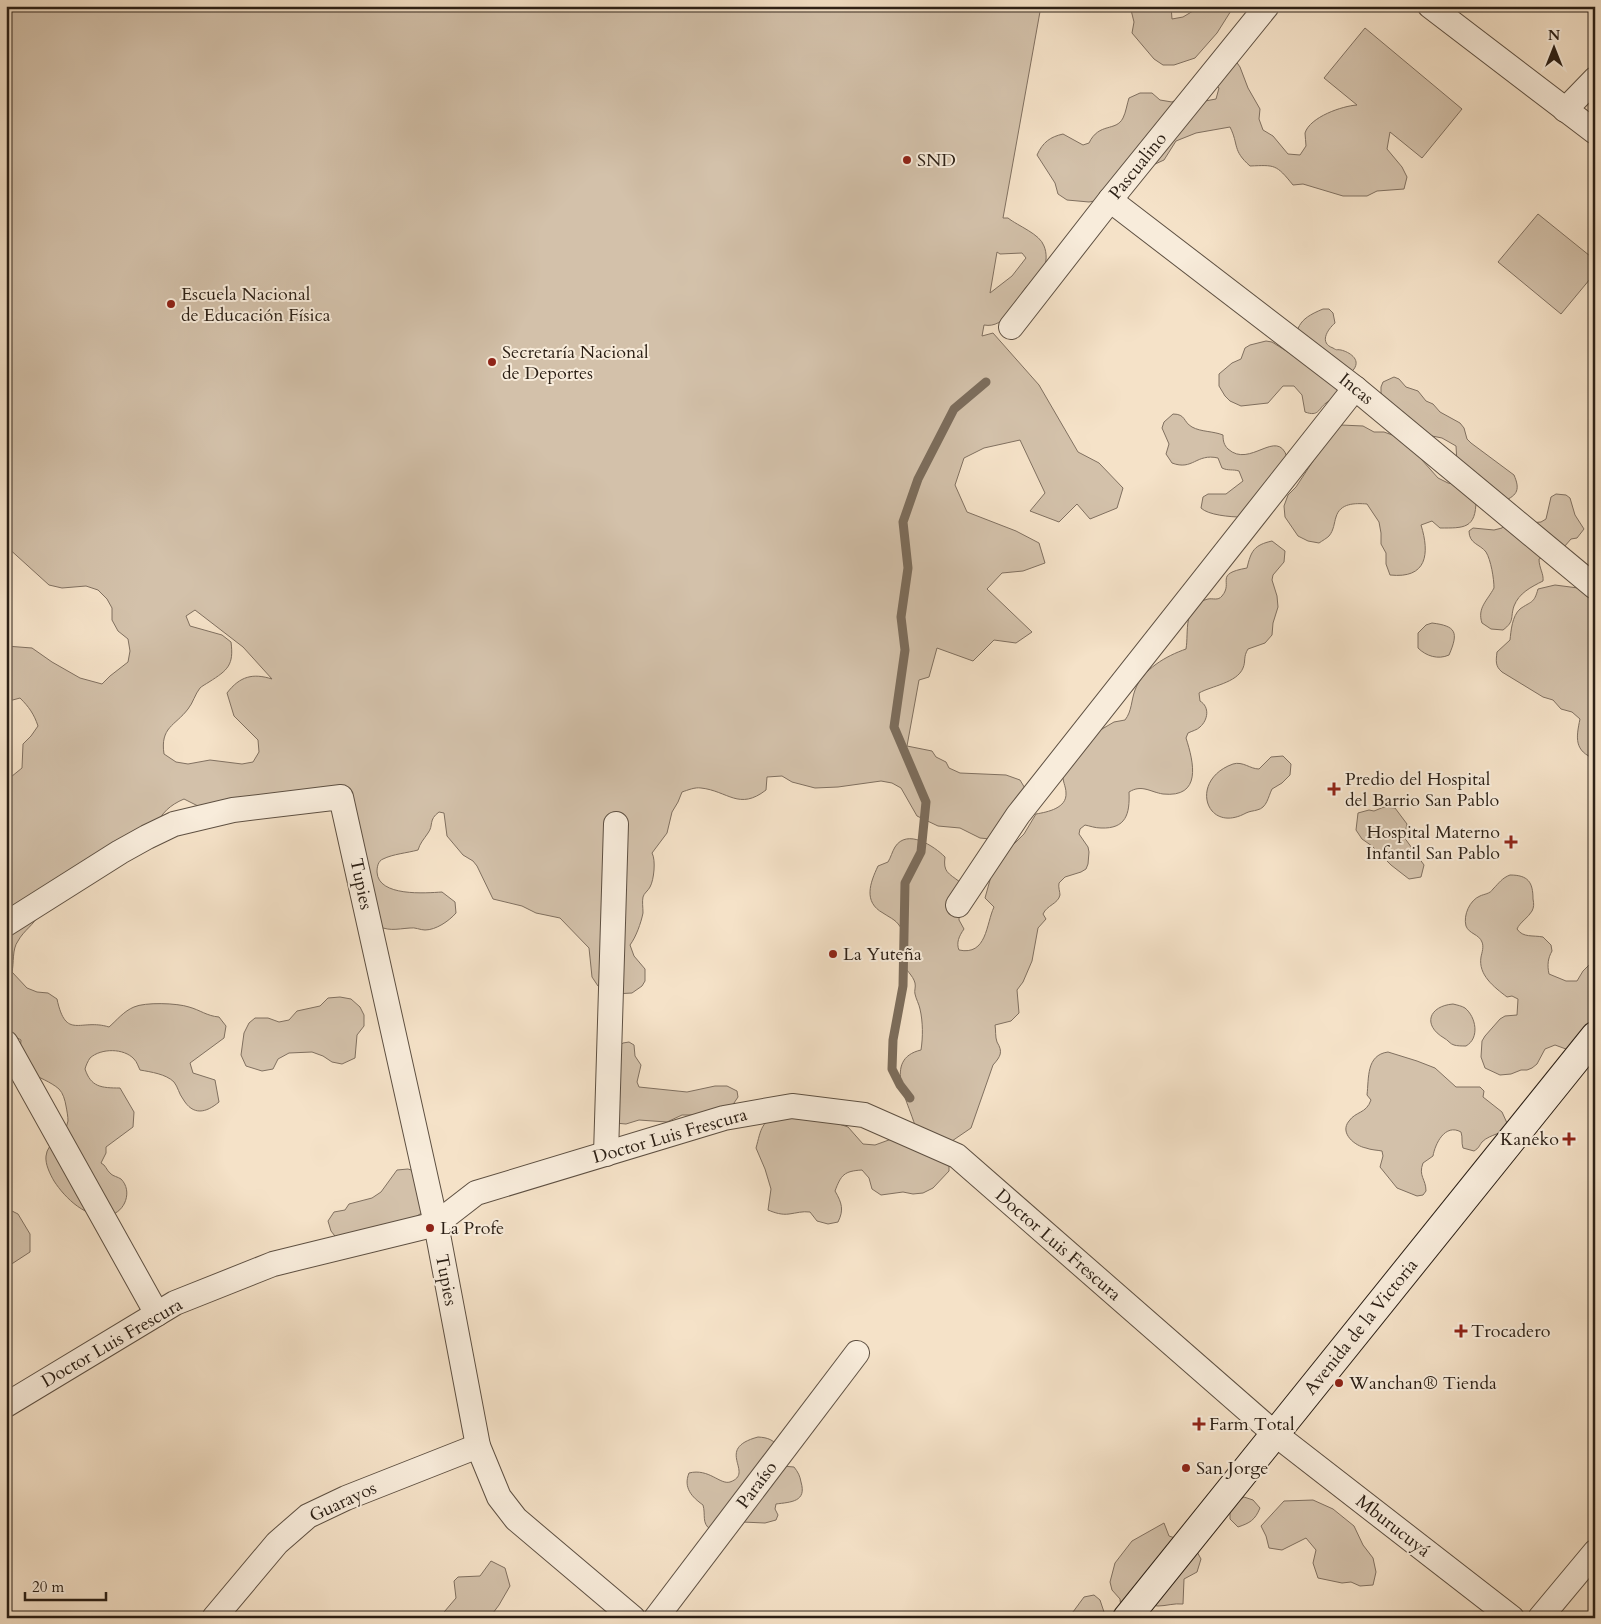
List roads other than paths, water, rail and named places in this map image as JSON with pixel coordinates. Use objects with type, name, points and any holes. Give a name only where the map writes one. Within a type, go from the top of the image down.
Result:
[{"type":"main road","name":"Avenida de la Victoria","points":[[1127,1618],[1595,1036]]},
{"type":"street","name":"Pascualino","points":[[1011,328],[1110,200],[1267,6]]},
{"type":"street","points":[[1430,6],[1595,132]]},
{"type":"street","points":[[1565,110],[1595,79]]},
{"type":"street","name":"Incas","points":[[1110,200],[1355,388],[1595,587]]},
{"type":"street","points":[[958,905],[1018,815],[1355,388]]},
{"type":"street","name":"Tupies","points":[[6,924],[120,852],[174,824],[233,810],[341,797],[436,1224],[478,1446],[499,1497],[516,1519],[633,1618]]},
{"type":"street","points":[[606,1154],[616,824]]},
{"type":"street","points":[[6,1043],[157,1314]]},
{"type":"street","name":"Doctor Luis Frescura","points":[[6,1405],[175,1303],[273,1264],[436,1224],[476,1193],[724,1118],[792,1106],[864,1114],[957,1156],[1275,1434]]},
{"type":"street","name":"Paraíso","points":[[656,1618],[857,1353]]},
{"type":"street","name":"Mburucuyá","points":[[1275,1434],[1512,1618]]},
{"type":"street","name":"Guarayos","points":[[214,1618],[277,1543],[308,1516],[346,1498],[478,1446]]},
{"type":"street","points":[[1540,1618],[1595,1552]]},
{"type":"waterway","points":[[910,1098],[900,1085],[892,1069],[893,1040],[903,986],[905,883],[921,852],[926,802],[894,727],[905,650],[901,617],[908,568],[903,522],[918,479],[954,409],[986,382]]},
{"type":"place","name":"SND","points":[[907,160]]},
{"type":"place","name":"Escuela Nacional de Educación Física","points":[[171,304]]},
{"type":"place","name":"Secretaría Nacional de Deportes","points":[[492,362]]},
{"type":"place","name":"Predio del Hospital del Barrio San Pablo","points":[[1334,789]]},
{"type":"place","name":"Hospital Materno Infantil San Pablo","points":[[1511,842]]},
{"type":"place","name":"La Yuteña","points":[[833,954]]},
{"type":"place","name":"Kaneko","points":[[1569,1139]]},
{"type":"place","name":"La Profe","points":[[430,1228]]},
{"type":"place","name":"Trocadero","points":[[1461,1331]]},
{"type":"place","name":"Wanchan® Tienda","points":[[1339,1383]]},
{"type":"place","name":"Farm Total","points":[[1199,1424]]},
{"type":"place","name":"San Jorge","points":[[1186,1468]]}]
